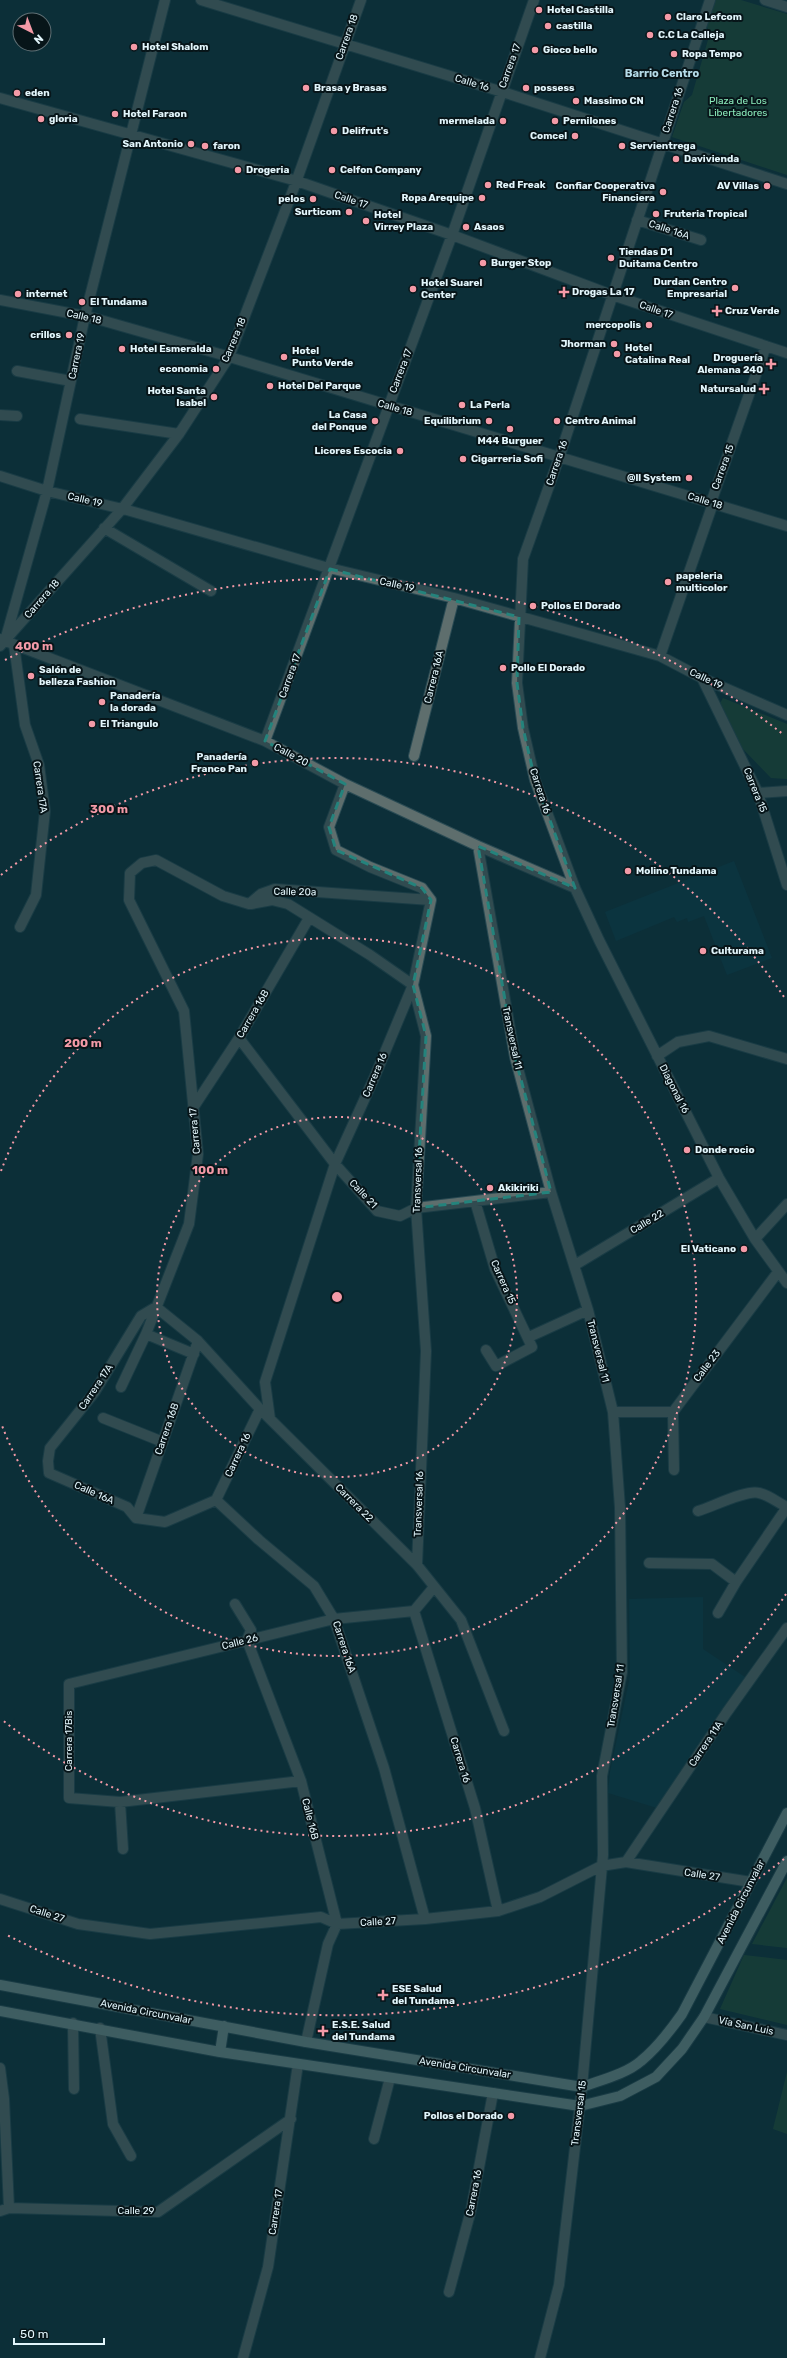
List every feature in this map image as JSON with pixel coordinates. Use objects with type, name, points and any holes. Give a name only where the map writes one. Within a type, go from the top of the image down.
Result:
[{"type":"main road","name":"Avenida Circunvalar","points":[[0,1985],[306,2042],[582,2087],[612,2076],[641,2062],[666,2036],[682,2014],[787,1813]]},
{"type":"main road","name":"Avenida Circunvalar","points":[[0,2010],[220,2052],[580,2106],[620,2096],[656,2077],[682,2049],[704,2017],[787,1861]]},
{"type":"main road","points":[[220,2052],[224,2026]]},
{"type":"street","name":"Carrera 19","points":[[2,642],[48,491],[85,316],[165,0]]},
{"type":"street","name":"Calle 16","points":[[201,0],[501,92],[787,184]]},
{"type":"street","name":"Carrera 18","points":[[2,642],[122,509],[179,434],[229,357],[297,181],[361,0]]},
{"type":"street","name":"Carrera 17","points":[[265,741],[330,569],[388,406],[452,235],[534,0]]},
{"type":"street","name":"Carrera 16","points":[[576,888],[535,780],[522,728],[517,683],[523,559],[559,458],[710,0]]},
{"type":"street","points":[[765,0],[787,7]]},
{"type":"street","name":"Calle 17","points":[[0,98],[297,181],[452,235],[612,295],[787,353]]},
{"type":"street","name":"Calle 16A","points":[[637,220],[701,240]]},
{"type":"street","name":"Calle 18","points":[[0,300],[85,316],[229,357],[787,526]]},
{"type":"street","name":"Carrera 15","points":[[660,656],[711,509],[711,502],[766,346]]},
{"type":"street","points":[[17,371],[71,381]]},
{"type":"street","points":[[0,415],[17,416]]},
{"type":"street","points":[[80,419],[179,434]]},
{"type":"street","name":"Calle 19","points":[[0,476],[48,491],[122,509],[330,569],[454,598],[660,656],[702,678],[787,715]]},
{"type":"street","points":[[104,528],[211,591]]},
{"type":"street","name":"Carrera 16A","points":[[414,756],[454,598]]},
{"type":"street","name":"Calle 20","points":[[2,642],[14,645],[265,741],[344,784],[478,846],[576,888]]},
{"type":"street","name":"Carrera 17A","points":[[14,645],[25,725],[39,765],[45,811],[36,895],[20,927]]},
{"type":"street","name":"Carrera 15","points":[[702,678],[758,793],[787,884]]},
{"type":"street","points":[[344,784],[329,827],[336,850],[370,867],[422,888],[431,900]]},
{"type":"street","points":[[758,793],[787,791]]},
{"type":"street","name":"Transversal 11","points":[[478,846],[515,1057],[551,1192],[588,1310],[613,1412],[620,1508],[622,1672],[602,1776],[602,1866]]},
{"type":"street","name":"Carrera 17","points":[[120,1387],[146,1334],[189,1224],[198,1154],[184,1011],[129,900],[130,874],[142,863],[156,860],[223,896],[249,904]]},
{"type":"street","name":"Diagonal 16","points":[[576,888],[657,1056],[719,1178],[755,1239],[778,1272],[787,1282]]},
{"type":"street","name":"Calle 20a","points":[[249,904],[261,894],[275,889],[431,900]]},
{"type":"street","points":[[249,904],[272,900],[288,904],[370,955],[413,985]]},
{"type":"street","name":"Carrera 16","points":[[270,1419],[265,1382],[335,1164],[375,1076],[413,985],[431,900]]},
{"type":"street","name":"Carrera 16B","points":[[193,1108],[239,1038],[309,918]]},
{"type":"street","name":"Transversal 16","points":[[413,985],[426,1036],[416,1208],[426,1351],[416,1566]]},
{"type":"street","points":[[657,1056],[678,1042],[709,1036],[787,1059]]},
{"type":"street","name":"Calle 21","points":[[239,1038],[335,1164],[377,1211],[400,1216],[416,1208],[551,1192]]},
{"type":"street","name":"Calle 22","points":[[575,1265],[719,1178]]},
{"type":"street","name":"Carrera 15","points":[[475,1201],[495,1269],[529,1337]]},
{"type":"street","points":[[755,1239],[787,1204]]},
{"type":"street","name":"Calle 23","points":[[673,1412],[778,1272]]},
{"type":"street","name":"Carrera 17A","points":[[49,1473],[48,1461],[50,1448],[94,1393],[141,1316],[156,1307]]},
{"type":"street","name":"Carrera 22","points":[[156,1307],[198,1341],[260,1409],[416,1566],[434,1587],[461,1620],[504,1731]]},
{"type":"street","points":[[486,1350],[496,1366],[532,1347],[529,1337],[588,1310]]},
{"type":"street","points":[[146,1334],[194,1354]]},
{"type":"street","name":"Carrera 16B","points":[[136,1518],[198,1341]]},
{"type":"street","name":"Carrera 16","points":[[216,1500],[260,1409]]},
{"type":"street","points":[[613,1412],[673,1412],[674,1470]]},
{"type":"street","points":[[103,1418],[163,1442]]},
{"type":"street","name":"Calle 16A","points":[[49,1473],[127,1507],[136,1518]]},
{"type":"street","points":[[698,1511],[717,1506],[743,1494],[758,1492],[787,1507],[736,1582],[718,1613]]},
{"type":"street","points":[[136,1518],[165,1522],[216,1500]]},
{"type":"street","name":"Carrera 16A","points":[[216,1500],[259,1540],[314,1586],[334,1618],[384,1768],[425,1919]]},
{"type":"street","points":[[649,1563],[712,1564],[736,1582]]},
{"type":"street","points":[[414,1611],[434,1587]]},
{"type":"street","name":"Calle 16B","points":[[235,1604],[251,1630],[246,1640],[301,1781],[337,1924]]},
{"type":"street","name":"Carrera 16","points":[[414,1611],[475,1808],[498,1911]]},
{"type":"street","name":"Calle 26","points":[[69,1684],[334,1618],[414,1611]]},
{"type":"street","name":"Carrera 11A","points":[[626,1862],[731,1706],[787,1628]]},
{"type":"street","name":"Carrera 17Bis","points":[[69,1684],[69,1798],[120,1802]]},
{"type":"street","points":[[123,1849],[120,1802],[301,1781]]},
{"type":"street","name":"Calle 27","points":[[0,1899],[78,1924],[150,1934],[321,1917],[337,1924],[425,1919],[498,1911],[540,1897],[602,1866],[626,1862],[751,1882]]},
{"type":"street","name":"Transversal 15","points":[[540,2358],[559,2285],[582,2087],[602,1866]]},
{"type":"street","points":[[306,2042],[328,1944],[337,1924]]},
{"type":"street","name":"Vía San Luis","points":[[704,2017],[787,2035]]},
{"type":"street","points":[[73,2023],[74,2089]]},
{"type":"street","points":[[100,2028],[113,2124],[131,2156]]},
{"type":"street","name":"Carrera 17","points":[[243,2358],[268,2267],[298,2064]]},
{"type":"street","points":[[0,2068],[5,2209]]},
{"type":"street","points":[[374,2139],[390,2078]]},
{"type":"street","name":"Carrera 16","points":[[449,2292],[471,2210],[493,2093]]},
{"type":"street","name":"Calle 29","points":[[5,2209],[158,2212],[291,2118]]},
{"type":"highlighted area","points":[[330,569],[519,617],[517,683],[523,728],[535,780],[575,888],[478,846],[515,1057],[551,1192],[416,1208],[426,1036],[413,985],[431,900],[422,888],[336,850],[329,827],[345,784],[265,741]]},
{"type":"shaded area","points":[[734,861],[772,958],[727,975],[704,916],[688,922],[687,918],[677,922],[674,917],[616,941],[605,912]]},
{"type":"shaded area","points":[[703,1597],[703,1649],[745,1677],[709,1734],[657,1808],[608,1793],[610,1772],[630,1676],[629,1599]]},
{"type":"green space","name":"Plaza de Los Libertadores","points":[[715,0],[741,0],[787,14],[787,175],[672,137],[684,102],[692,95],[710,33],[707,27]]},
{"type":"green space","points":[[723,698],[787,724],[787,779],[771,778],[742,748],[718,707]]},
{"type":"green space","points":[[787,1878],[787,1948],[752,1944]]},
{"type":"green space","points":[[744,1955],[787,1960],[787,2025],[720,2009]]},
{"type":"green space","points":[[787,2072],[787,2134],[773,2129]]},
{"type":"place","name":"Hotel Castilla","points":[[539,10]]},
{"type":"place","name":"Claro Lefcom","points":[[668,17]]},
{"type":"place","name":"castilla","points":[[548,26]]},
{"type":"place","name":"C.C La Calleja","points":[[650,35]]},
{"type":"place","name":"Hotel Shalom","points":[[134,47]]},
{"type":"place","name":"Gioco bello","points":[[535,50]]},
{"type":"place","name":"Ropa Tempo","points":[[674,54]]},
{"type":"place","name":"Brasa y Brasas","points":[[306,88]]},
{"type":"place","name":"possess","points":[[526,88]]},
{"type":"place","name":"eden","points":[[17,93]]},
{"type":"place","name":"Massimo CN","points":[[576,101]]},
{"type":"place","name":"Hotel Faraon","points":[[115,114]]},
{"type":"place","name":"gloria","points":[[41,119]]},
{"type":"place","name":"mermelada","points":[[503,121]]},
{"type":"place","name":"Pernilones","points":[[555,121]]},
{"type":"place","name":"Delifrut's","points":[[334,131]]},
{"type":"place","name":"Comcel","points":[[575,136]]},
{"type":"place","name":"San Antonio","points":[[191,144]]},
{"type":"place","name":"faron","points":[[205,146]]},
{"type":"place","name":"Servientrega","points":[[622,146]]},
{"type":"place","name":"Davivienda","points":[[676,159]]},
{"type":"place","name":"Drogeria","points":[[238,170]]},
{"type":"place","name":"Celfon Company","points":[[332,170]]},
{"type":"place","name":"Red Freak","points":[[488,185]]},
{"type":"place","name":"AV Villas","points":[[767,186]]},
{"type":"place","name":"Confiar Cooperativa Financiera","points":[[663,192]]},
{"type":"place","name":"Ropa Arequipe","points":[[482,198]]},
{"type":"place","name":"pelos","points":[[313,199]]},
{"type":"place","name":"Surticom","points":[[349,212]]},
{"type":"place","name":"Fruteria Tropical","points":[[656,214]]},
{"type":"place","name":"Hotel Virrey Plaza","points":[[366,221]]},
{"type":"place","name":"Asaos","points":[[466,227]]},
{"type":"place","name":"Tiendas D1 Duitama Centro","points":[[611,258]]},
{"type":"place","name":"Burger Stop","points":[[483,263]]},
{"type":"place","name":"Durdan Centro Empresarial","points":[[735,288]]},
{"type":"place","name":"Hotel Suarel Center","points":[[413,289]]},
{"type":"place","name":"Drogas La 17","points":[[564,292]]},
{"type":"place","name":"internet","points":[[18,294]]},
{"type":"place","name":"El Tundama","points":[[82,302]]},
{"type":"place","name":"Cruz Verde","points":[[717,311]]},
{"type":"place","name":"mercopolis","points":[[649,325]]},
{"type":"place","name":"crillos","points":[[69,335]]},
{"type":"place","name":"Jhorman","points":[[614,344]]},
{"type":"place","name":"Hotel Esmeralda","points":[[122,349]]},
{"type":"place","name":"Hotel Catalina Real","points":[[617,354]]},
{"type":"place","name":"Hotel Punto Verde","points":[[284,357]]},
{"type":"place","name":"Droguería Alemana 240","points":[[771,364]]},
{"type":"place","name":"economia","points":[[216,369]]},
{"type":"place","name":"Hotel Del Parque","points":[[270,386]]},
{"type":"place","name":"Natursalud","points":[[764,389]]},
{"type":"place","name":"Hotel Santa Isabel","points":[[214,397]]},
{"type":"place","name":"La Perla","points":[[462,405]]},
{"type":"place","name":"La Casa del Ponque","points":[[375,421]]},
{"type":"place","name":"Equilibrium","points":[[489,421]]},
{"type":"place","name":"Centro Animal","points":[[557,421]]},
{"type":"place","name":"M44 Burguer","points":[[510,429]]},
{"type":"place","name":"Licores Escocia","points":[[400,451]]},
{"type":"place","name":"Cigarreria Sofi","points":[[463,459]]},
{"type":"place","name":"@ll System","points":[[689,478]]},
{"type":"place","name":"papeleria multicolor","points":[[668,582]]},
{"type":"place","name":"Pollos El Dorado","points":[[533,606]]},
{"type":"place","name":"Pollo El Dorado","points":[[503,668]]},
{"type":"place","name":"Salón de belleza Fashion","points":[[31,676]]},
{"type":"place","name":"Panadería la dorada","points":[[102,702]]},
{"type":"place","name":"El Triangulo","points":[[92,724]]},
{"type":"place","name":"Panadería Franco Pan","points":[[255,763]]},
{"type":"place","name":"Molino Tundama","points":[[628,871]]},
{"type":"place","name":"Culturama","points":[[703,951]]},
{"type":"place","name":"Donde rocio","points":[[687,1150]]},
{"type":"place","name":"Akikiriki","points":[[490,1188]]},
{"type":"place","name":"El Vaticano","points":[[744,1249]]},
{"type":"place","name":"ESE Salud del Tundama","points":[[383,1995]]},
{"type":"place","name":"E.S.E. Salud del Tundama","points":[[323,2031]]},
{"type":"place","name":"Pollos el Dorado","points":[[511,2116]]},
{"type":"district","name":"Barrio Centro","points":[[662,73]]}]
